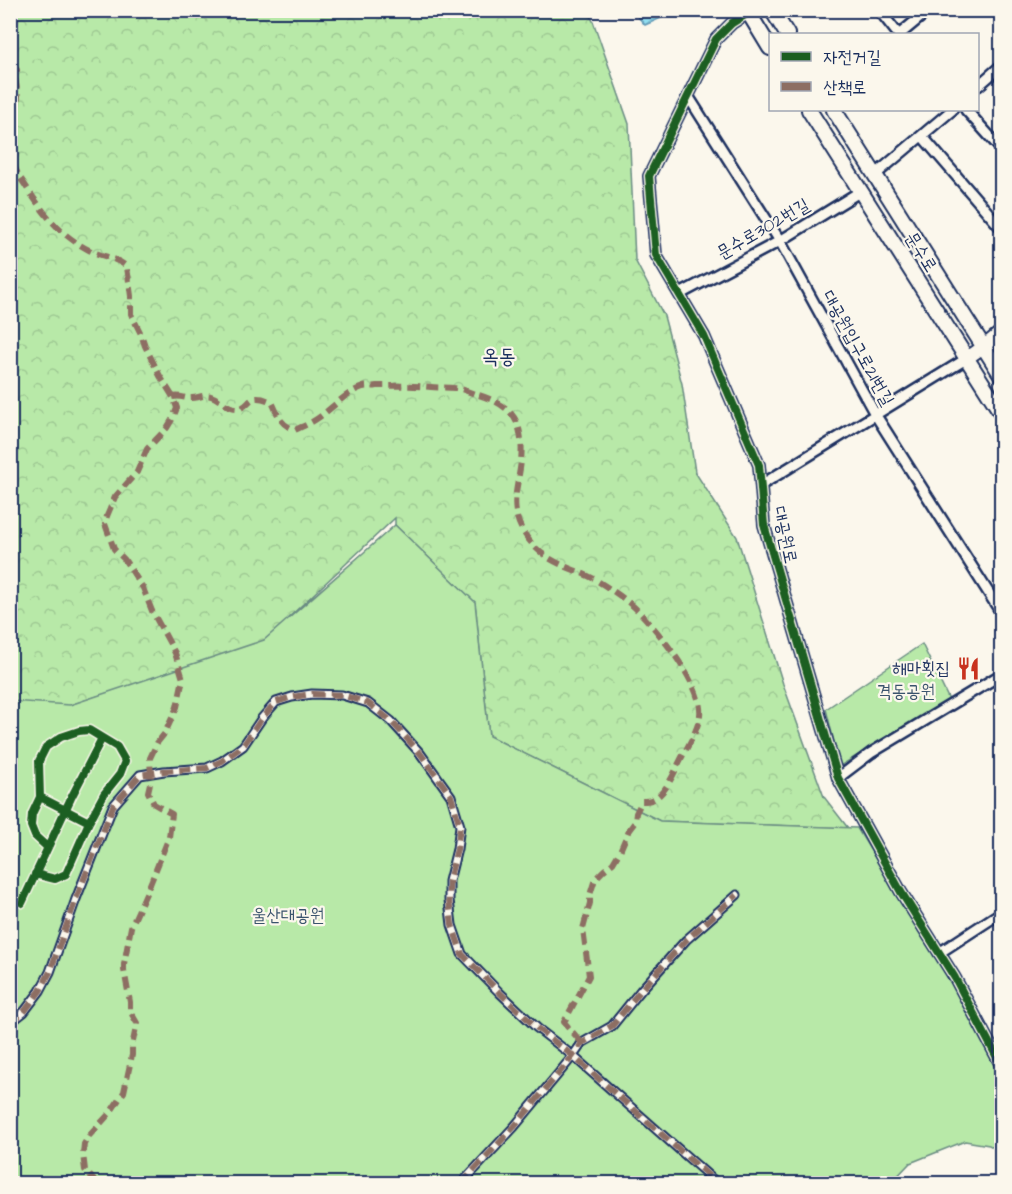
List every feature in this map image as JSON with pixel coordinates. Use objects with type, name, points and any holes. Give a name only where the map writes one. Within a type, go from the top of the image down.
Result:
[{"type":"main road","points":[[772,10],[786,33]]},
{"type":"main road","points":[[748,12],[769,45]]},
{"type":"main road","name":"문수로","points":[[810,111],[1002,414]]},
{"type":"main road","name":"문수로","points":[[835,111],[1002,376]]},
{"type":"street","points":[[879,10],[898,33]]},
{"type":"street","points":[[900,33],[929,10]]},
{"type":"street","name":"대공원로","points":[[748,12],[732,23],[716,39],[649,176],[656,255],[705,336],[759,465],[764,525],[838,778],[901,892],[955,978],[1002,1067]]},
{"type":"street","points":[[979,85],[1002,65]]},
{"type":"street","name":"대공원입구로21번길","points":[[688,96],[780,241],[875,414],[1002,615]]},
{"type":"street","points":[[875,175],[951,111]]},
{"type":"street","points":[[967,111],[1002,150]]},
{"type":"street","points":[[922,136],[1002,229]]},
{"type":"street","name":"문수로302번길","points":[[681,294],[780,241],[861,191]]},
{"type":"street","points":[[761,485],[966,359],[1002,332]]},
{"type":"street","points":[[838,778],[871,753],[1002,674]]},
{"type":"street","points":[[10,1023],[24,1012],[40,991],[50,972],[113,806],[141,775],[207,768],[222,761],[243,746],[261,718],[276,702],[312,694],[342,695],[368,703],[391,721],[420,753],[451,796],[460,826],[449,881],[449,900],[452,925],[462,954],[537,1028],[573,1056],[718,1184]]},
{"type":"street","points":[[461,1184],[514,1127],[582,1043],[612,1026],[686,940],[737,895]]},
{"type":"street","points":[[939,953],[1002,912]]},
{"type":"green space","points":[[11,11],[587,11],[593,21],[629,124],[635,260],[664,316],[682,384],[695,472],[737,537],[783,684],[824,797],[848,828],[660,821],[489,736],[475,602],[395,525],[395,518],[286,620],[359,557],[377,1184],[11,1183],[107,693],[70,705],[33,796],[11,840]]},
{"type":"green space","name":"울산대공원","points":[[395,525],[475,602],[489,736],[660,821],[857,828],[952,984],[998,1071],[1001,1086],[1001,1153],[989,1145],[965,1141],[910,1163],[890,1184],[11,1183],[10,701],[70,705],[264,640]]},
{"type":"green space","name":"격동공원","points":[[922,644],[949,700],[840,766],[826,709]]},
{"type":"water","points":[[633,11],[677,11],[645,25]]},
{"type":"marked path","points":[[10,62],[17,70],[15,78],[18,95],[10,145]]},
{"type":"marked path","points":[[10,145],[13,163],[18,173],[54,224],[79,244],[127,267],[131,314],[177,408],[167,428],[147,449],[137,472],[115,497],[105,524],[114,549],[124,559],[143,588],[152,611],[175,653],[183,679],[177,707],[150,758],[151,779],[148,792],[154,804],[172,814],[169,837],[131,927],[124,964],[130,1011],[137,1023],[132,1055],[124,1092],[84,1144],[85,1170],[97,1184]]},
{"type":"marked path","points":[[173,397],[209,396],[230,407],[237,408],[242,408],[253,399],[263,399],[272,402],[283,422],[295,430],[315,420],[350,393],[365,387],[457,388],[497,403],[510,412],[520,433],[521,465],[515,506],[517,519],[524,533],[536,548],[550,559],[596,580],[633,606],[676,657],[694,688],[699,703],[699,721],[665,789],[656,798],[642,801],[636,813],[635,822],[613,863],[595,879],[583,929],[589,976],[564,1022],[582,1043]]},
{"type":"marked path","points":[[10,1023],[24,1012],[40,991],[50,972],[113,806],[140,775],[207,768],[222,761],[243,746],[276,702],[312,694],[342,695],[368,703],[391,721],[420,753],[451,796],[460,826],[449,881],[449,900],[452,925],[462,954],[537,1028],[573,1056],[718,1184]]},
{"type":"marked path","points":[[461,1184],[514,1127],[582,1043],[612,1026],[686,940],[737,895]]},
{"type":"cycle path","points":[[748,13],[732,23],[716,39],[649,176],[656,255],[704,336],[759,465],[764,525],[838,778],[901,892],[955,978],[1002,1067]]},
{"type":"cycle path","points":[[40,797],[89,822],[104,794],[120,774],[125,761],[117,747],[89,730],[61,737],[46,747],[39,761],[40,797],[32,814],[31,826],[35,836],[47,847]]},
{"type":"cycle path","points":[[22,903],[102,738]]},
{"type":"cycle path","points":[[35,874],[55,879],[66,874],[89,822]]},
{"type":"place","name":"해마횟집","points":[[968,668]]},
{"type":"district","name":"옥동","points":[[499,356]]}]
